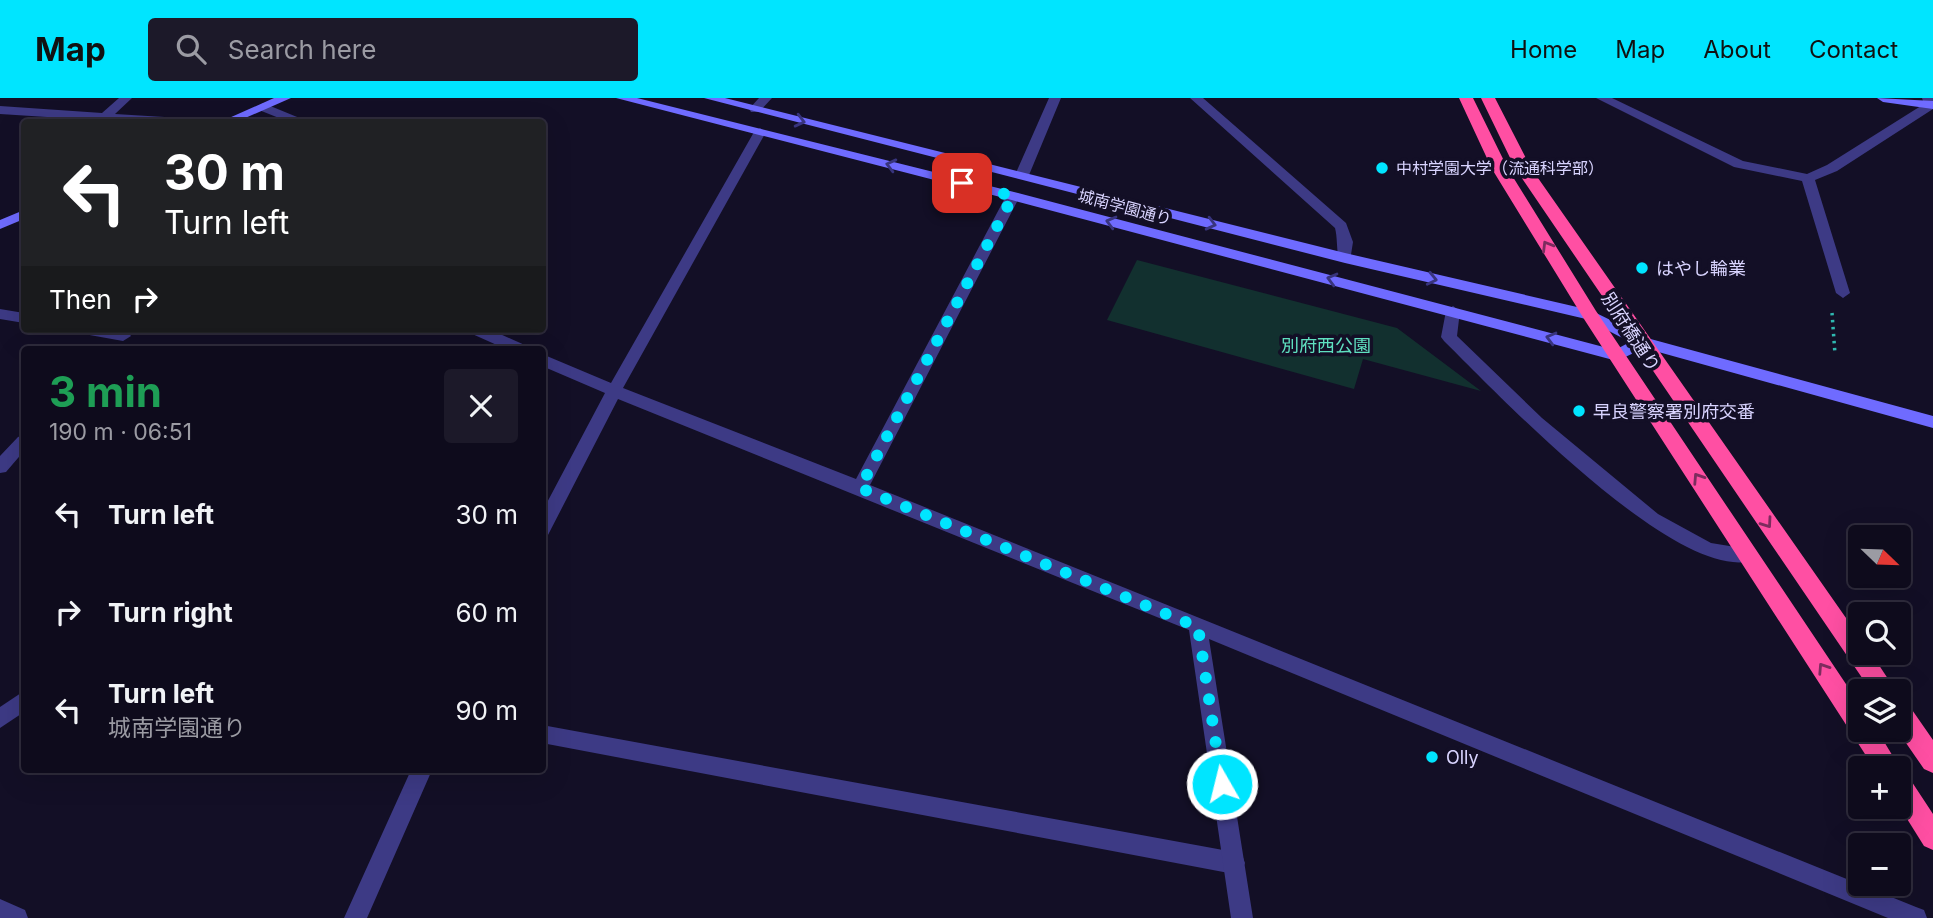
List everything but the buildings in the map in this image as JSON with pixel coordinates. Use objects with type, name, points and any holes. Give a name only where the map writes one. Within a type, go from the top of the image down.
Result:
[{"type":"highway","name":"別府橋通り","points":[[1466,98],[1500,169],[1590,315],[1848,707]]},
{"type":"highway","name":"別府橋通り","points":[[1488,98],[1523,168],[1876,679]]},
{"type":"highway","points":[[1911,729],[1933,761]]},
{"type":"highway","points":[[1911,803],[1933,837]]},
{"type":"street","points":[[102,119],[126,98]]},
{"type":"street","points":[[233,119],[285,98]]},
{"type":"street","name":"城南学園通り","points":[[622,98],[1013,196],[1617,356]]},
{"type":"street","name":"城南学園通り","points":[[710,98],[1345,258],[1590,315],[1642,342],[1933,422]]},
{"type":"street","points":[[755,110],[766,98]]},
{"type":"street","points":[[1022,175],[1055,98]]},
{"type":"street","points":[[1196,98],[1341,226],[1346,242],[1345,258]]},
{"type":"street","points":[[1602,98],[1739,164],[1808,178],[1832,168],[1931,103]]},
{"type":"street","points":[[1883,98],[1931,103]]},
{"type":"street","points":[[263,107],[291,119]]},
{"type":"street","points":[[0,110],[91,119]]},
{"type":"street","points":[[546,523],[614,391],[760,132]]},
{"type":"street","points":[[1808,178],[1843,293]]},
{"type":"street","points":[[860,488],[1013,196]]},
{"type":"street","points":[[0,225],[21,215]]},
{"type":"street","points":[[1454,311],[1448,337],[1536,422],[1652,519],[1708,550],[1748,555]]},
{"type":"street","points":[[0,314],[21,318]]},
{"type":"street","points":[[484,333],[513,346]]},
{"type":"street","points":[[1617,356],[1642,342]]},
{"type":"street","points":[[546,361],[614,391],[860,488],[1916,918]]},
{"type":"street","points":[[0,467],[21,444]]},
{"type":"street","points":[[1198,627],[1242,918]]},
{"type":"street","points":[[0,719],[21,702]]},
{"type":"street","points":[[546,735],[1234,863]]},
{"type":"street","points":[[355,918],[421,773]]},
{"type":"street","points":[[0,910],[16,918]]},
{"type":"path","points":[[1825,307],[1831,309],[1835,354]]},
{"type":"green space","name":"別府西公園","points":[[1137,260],[1397,328],[1481,391],[1363,359],[1354,389],[1107,320]]},
{"type":"place","name":"中村学園大学（流通科学部）","points":[[1382,168]]},
{"type":"place","name":"はやし輪業","points":[[1642,268]]},
{"type":"place","name":"早良警察署別府交番","points":[[1579,411]]},
{"type":"place","name":"Olly","points":[[1432,757]]},
{"type":"route","points":[[962,183],[1013,196],[860,488],[1198,627],[1222,784]]}]
